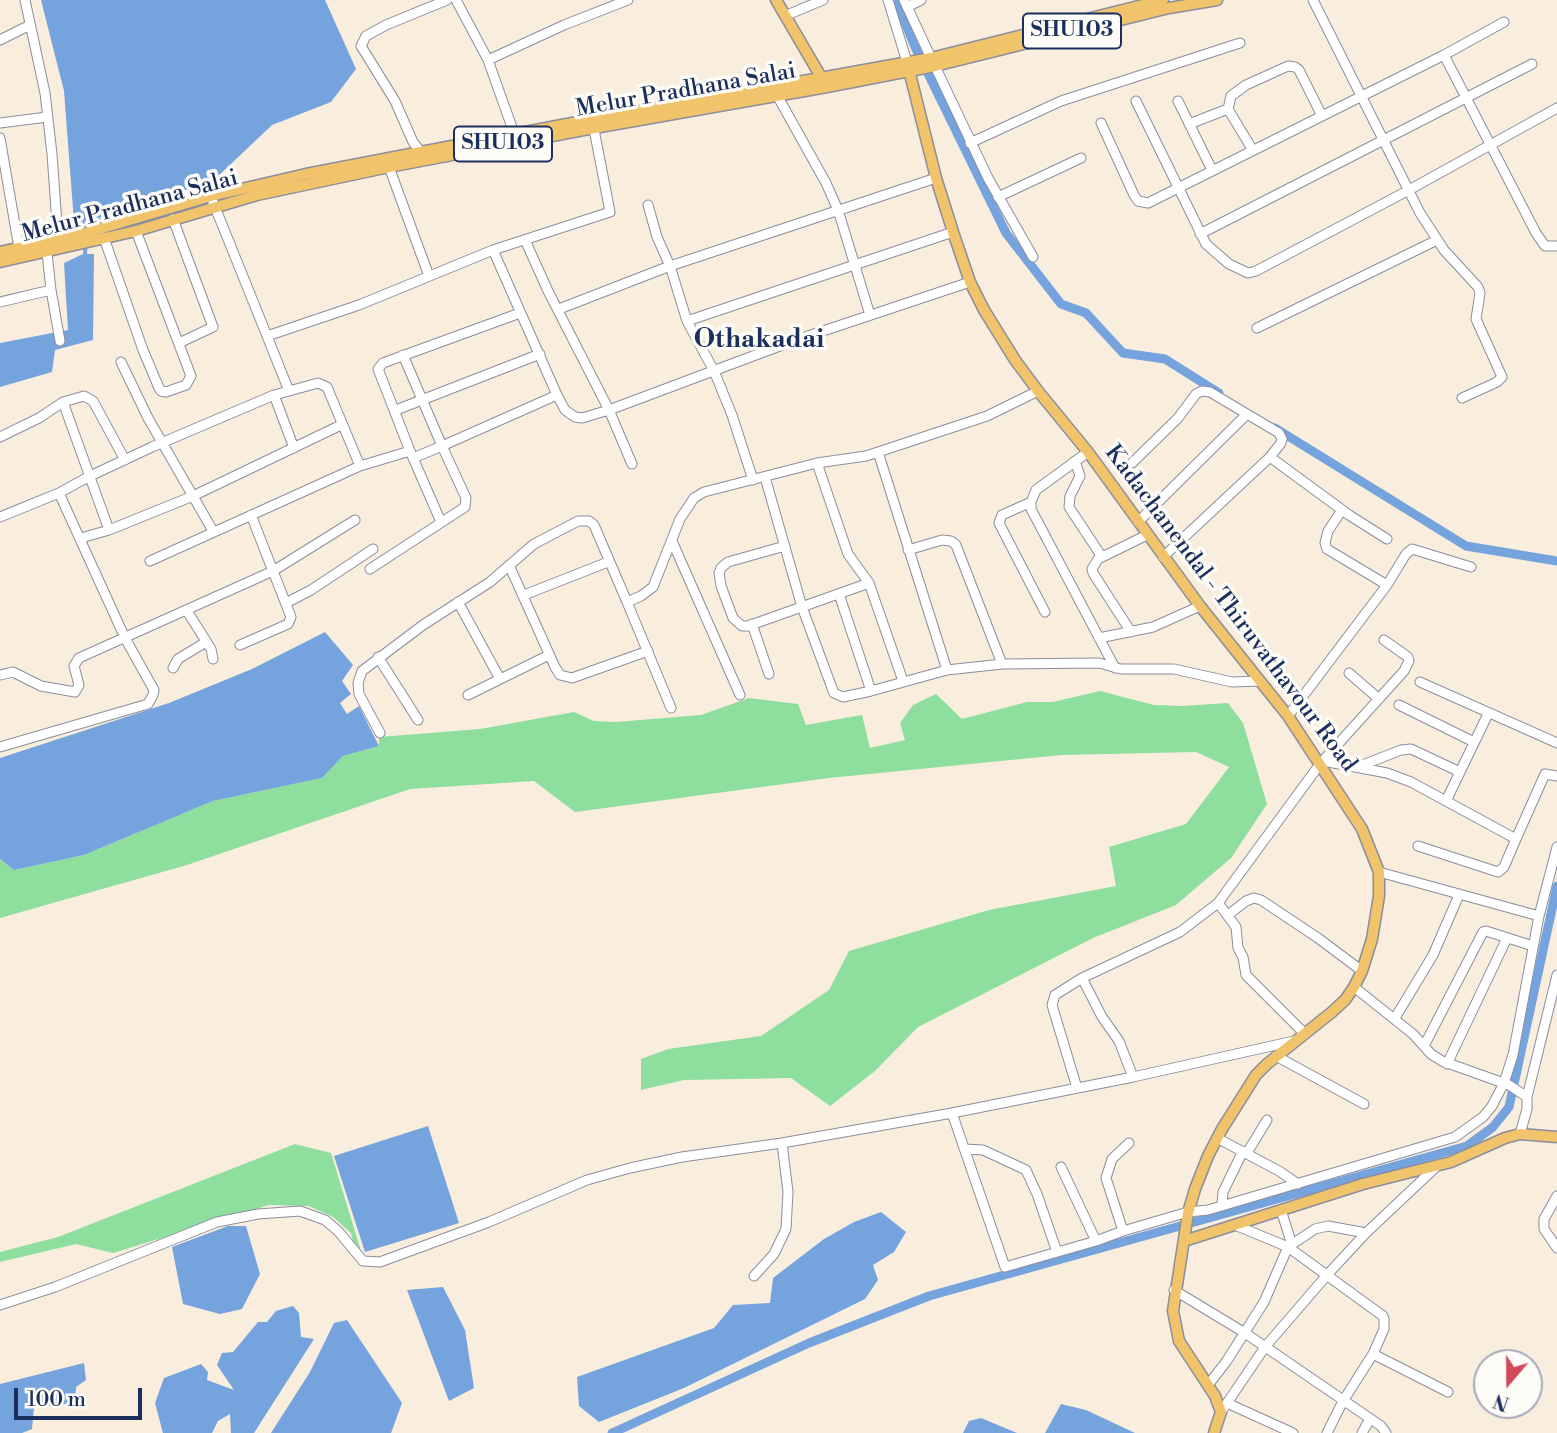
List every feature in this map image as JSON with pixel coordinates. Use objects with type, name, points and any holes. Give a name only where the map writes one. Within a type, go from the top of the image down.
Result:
[{"type":"main road","points":[[776,0],[824,83]]},
{"type":"main road","name":"Melur Pradhana Salai","points":[[0,252],[58,238],[104,239],[173,219],[213,201],[593,123],[921,64],[1166,3],[1217,0]]},
{"type":"main road","name":"Kadachanendal - Thiruvathavour Road","points":[[921,64],[936,178],[970,282],[997,332],[1163,557],[1322,763],[1362,830],[1379,872],[1379,897],[1372,939],[1354,987],[1345,1000],[1276,1056],[1249,1084],[1203,1167],[1188,1213],[1172,1311],[1179,1341],[1224,1408]]},
{"type":"main road","name":"Melur Pradhana Salai","points":[[0,262],[47,253],[86,238],[306,174],[514,133],[778,97],[824,83]]},
{"type":"main road","points":[[1185,1236],[1235,1225],[1363,1184],[1439,1165],[1520,1134],[1557,1137]]},
{"type":"main road","points":[[1214,1433],[1224,1408]]},
{"type":"street","points":[[25,0],[45,93],[58,238]]},
{"type":"street","points":[[420,151],[413,142],[395,101],[362,46],[366,36],[386,25],[426,4],[447,0]]},
{"type":"street","points":[[456,0],[488,60],[514,133]]},
{"type":"street","points":[[488,60],[628,0]]},
{"type":"street","points":[[787,15],[823,0]]},
{"type":"street","points":[[888,0],[921,64],[970,143],[1033,257]]},
{"type":"street","points":[[921,0],[906,4],[921,64]]},
{"type":"street","points":[[1313,0],[1360,96],[1437,240],[1478,287],[1478,328],[1502,377],[1497,382],[1462,398]]},
{"type":"street","points":[[1101,123],[1138,201],[1148,202],[1444,55],[1504,22]]},
{"type":"street","points":[[0,40],[30,24]]},
{"type":"street","points":[[970,143],[1061,101],[1241,43]]},
{"type":"street","points":[[1444,55],[1541,243],[1550,247],[1557,246]]},
{"type":"street","points":[[1200,234],[1532,64]]},
{"type":"street","points":[[1252,149],[1228,109],[1229,100],[1237,91],[1292,66],[1299,70],[1322,116]]},
{"type":"street","points":[[778,97],[838,210],[870,315]]},
{"type":"street","points":[[1136,101],[1200,234],[1216,254],[1240,271],[1248,273],[1409,190],[1557,108]]},
{"type":"street","points":[[1178,101],[1212,170]]},
{"type":"street","points":[[1189,124],[1228,109]]},
{"type":"street","points":[[0,123],[47,117]]},
{"type":"street","points":[[267,336],[359,305],[493,250],[610,212],[593,123]]},
{"type":"street","points":[[0,138],[19,248]]},
{"type":"street","points":[[998,197],[1081,158]]},
{"type":"street","points":[[389,167],[429,276]]},
{"type":"street","points":[[559,309],[670,266],[936,178]]},
{"type":"street","points":[[213,201],[289,391]]},
{"type":"street","points":[[648,205],[687,321],[714,370],[753,481]]},
{"type":"street","points":[[173,219],[213,327],[179,343]]},
{"type":"street","points":[[104,239],[143,349],[161,391],[186,385],[191,376],[136,231]]},
{"type":"street","points":[[687,321],[953,232]]},
{"type":"street","points":[[525,240],[609,410],[632,464]]},
{"type":"street","points":[[1258,328],[1437,240]]},
{"type":"street","points":[[493,250],[557,395],[565,410],[582,418],[970,282]]},
{"type":"street","points":[[47,253],[60,341]]},
{"type":"street","points":[[0,302],[51,290]]},
{"type":"street","points":[[441,522],[411,455],[396,410],[378,369],[383,363],[403,355],[520,313]]},
{"type":"street","points":[[396,410],[540,354]]},
{"type":"street","points":[[370,569],[462,510],[466,503],[403,355]]},
{"type":"street","points":[[121,362],[162,443],[213,531]]},
{"type":"street","points":[[0,517],[60,493],[162,443],[274,395],[312,383],[323,383],[327,387],[360,466]]},
{"type":"street","points":[[627,602],[653,587],[680,519],[694,498],[704,492],[817,463],[866,456],[987,416],[1038,391]]},
{"type":"street","points":[[1132,463],[1160,438],[1196,394],[1202,391],[1210,392],[1281,435],[1282,443],[1270,457],[1163,557]]},
{"type":"street","points":[[274,395],[294,448]]},
{"type":"street","points":[[150,561],[360,466],[442,446],[557,395]]},
{"type":"street","points":[[0,436],[39,418],[63,402],[84,396],[93,401],[125,460]]},
{"type":"street","points":[[63,402],[109,530]]},
{"type":"street","points":[[1138,522],[1247,414]]},
{"type":"street","points":[[82,538],[193,496],[341,425]]},
{"type":"street","points":[[878,452],[947,670]]},
{"type":"street","points":[[1088,453],[1036,490],[1031,509],[1115,668]]},
{"type":"street","points":[[1270,457],[1387,539]]},
{"type":"street","points":[[1075,461],[1080,476],[1068,502],[1069,507],[1102,557]]},
{"type":"street","points":[[817,463],[848,554],[869,583],[904,681]]},
{"type":"street","points":[[765,477],[802,607],[834,693],[843,697],[947,670],[1002,664],[1099,663],[1115,668],[1174,669],[1233,682],[1260,681]]},
{"type":"street","points":[[0,747],[152,701],[154,690],[125,638],[60,493]]},
{"type":"street","points":[[1031,502],[1002,515],[999,523],[1045,612]]},
{"type":"street","points":[[1342,510],[1328,531],[1325,543],[1327,549],[1387,585]]},
{"type":"street","points":[[240,645],[288,624],[291,617],[251,515]]},
{"type":"street","points":[[380,733],[359,694],[358,683],[362,671],[378,657],[490,582],[534,544],[584,519],[594,525],[671,708]]},
{"type":"street","points":[[0,674],[13,672],[41,686],[75,692],[79,685],[74,666],[79,658],[273,570],[355,520]]},
{"type":"street","points":[[1131,632],[1093,573],[1094,563],[1147,535]]},
{"type":"street","points":[[908,550],[942,540],[956,545],[1002,664]]},
{"type":"street","points":[[672,541],[740,695]]},
{"type":"street","points":[[785,545],[727,562],[721,568],[721,586],[733,618],[742,626],[869,583]]},
{"type":"street","points":[[286,603],[311,590],[373,549]]},
{"type":"street","points":[[1288,716],[1387,585],[1406,554],[1412,550],[1471,567]]},
{"type":"street","points":[[524,595],[608,562]]},
{"type":"street","points":[[509,565],[560,675],[572,678],[648,651]]},
{"type":"street","points":[[839,594],[871,691]]},
{"type":"street","points":[[458,602],[500,679]]},
{"type":"street","points":[[1099,638],[1153,626],[1200,606]]},
{"type":"street","points":[[187,611],[213,654],[213,659]]},
{"type":"street","points":[[752,624],[769,674]]},
{"type":"street","points":[[1077,1088],[1052,1000],[1060,990],[1082,978],[1180,932],[1219,903],[1322,763],[1405,670],[1408,657],[1384,640]]},
{"type":"street","points":[[173,668],[178,659],[206,642]]},
{"type":"street","points":[[468,695],[549,655]]},
{"type":"street","points":[[378,657],[418,720]]},
{"type":"street","points":[[1349,673],[1379,699]]},
{"type":"street","points":[[1420,682],[1557,743]]},
{"type":"street","points":[[1399,705],[1475,742]]},
{"type":"street","points":[[1446,801],[1488,714]]},
{"type":"street","points":[[1359,767],[1401,750],[1411,750],[1460,772]]},
{"type":"street","points":[[1322,763],[1359,767],[1411,782],[1516,839]]},
{"type":"street","points":[[1419,846],[1498,872],[1504,867],[1545,774],[1557,776]]},
{"type":"street","points":[[952,1113],[1005,1267],[1455,1137],[1483,1117],[1506,1084],[1539,916],[1557,847]]},
{"type":"street","points":[[1379,872],[1539,916]]},
{"type":"street","points":[[1395,1018],[1433,955],[1459,895]]},
{"type":"street","points":[[1228,915],[1246,901],[1254,898],[1261,900],[1362,971]]},
{"type":"street","points":[[0,1306],[55,1287],[217,1222],[300,1211],[325,1220],[363,1261],[380,1262],[489,1222],[587,1180],[682,1157],[782,1143],[952,1113],[1133,1077],[1300,1037],[1246,975],[1243,957],[1238,948],[1236,927],[1219,903]]},
{"type":"street","points":[[1424,1045],[1480,935],[1486,931],[1533,946]]},
{"type":"street","points":[[1447,1064],[1507,938]]},
{"type":"street","points":[[1520,1134],[1527,1109],[1526,1097],[1557,975]]},
{"type":"street","points":[[1082,978],[1102,1017],[1119,1041],[1133,1077]]},
{"type":"street","points":[[1354,987],[1395,1018],[1431,1054],[1447,1064],[1506,1084],[1526,1097]]},
{"type":"street","points":[[1276,1056],[1364,1104]]},
{"type":"street","points":[[1222,1206],[1223,1192],[1267,1120]]},
{"type":"street","points":[[1217,1138],[1298,1184]]},
{"type":"street","points":[[754,1276],[774,1254],[786,1229],[788,1192],[782,1143]]},
{"type":"street","points":[[1123,1231],[1106,1178],[1112,1159],[1129,1143]]},
{"type":"street","points":[[965,1149],[983,1150],[1026,1170],[1057,1252]]},
{"type":"street","points":[[1293,1433],[1224,1408],[1265,1348],[1327,1275],[1366,1233],[1439,1165]]},
{"type":"street","points":[[1061,1167],[1096,1241]]},
{"type":"street","points":[[1557,1196],[1547,1212],[1544,1229],[1557,1248]]},
{"type":"street","points":[[1281,1210],[1290,1246]]},
{"type":"street","points":[[1547,1212],[1557,1218]]},
{"type":"street","points":[[1235,1225],[1290,1246],[1382,1315],[1384,1329],[1373,1354],[1343,1401],[1327,1433]]},
{"type":"street","points":[[1208,1385],[1245,1333],[1270,1291],[1290,1246],[1315,1230],[1328,1226],[1366,1233]]},
{"type":"street","points":[[1174,1290],[1245,1333],[1381,1426],[1385,1433]]},
{"type":"street","points":[[1373,1354],[1448,1392]]},
{"type":"street","points":[[1362,1433],[1370,1419]]},
{"type":"green space","points":[[1100,691],[1154,705],[1228,703],[1243,723],[1267,804],[1231,858],[1176,905],[1093,938],[918,1027],[875,1071],[830,1106],[791,1078],[684,1080],[641,1090],[641,1059],[668,1049],[761,1036],[829,990],[849,951],[989,910],[1116,886],[1109,847],[1186,824],[1229,767],[1196,752],[1061,755],[829,778],[575,812],[534,781],[410,789],[187,865],[0,918],[0,859],[14,870],[84,855],[213,801],[322,778],[343,756],[379,746],[379,737],[480,729],[574,712],[594,721],[616,722],[701,715],[749,698],[798,704],[806,725],[862,715],[870,748],[905,740],[900,723],[913,705],[936,694],[962,719],[1027,702],[1053,702]]},
{"type":"green space","points":[[295,1144],[331,1153],[361,1251],[355,1251],[351,1233],[333,1217],[309,1206],[269,1205],[113,1253],[76,1244],[0,1262],[0,1252],[58,1237]]},
{"type":"water","points":[[41,0],[325,0],[356,69],[331,102],[272,125],[214,180],[89,224],[87,254],[94,254],[93,340],[55,350],[52,372],[0,387],[0,343],[68,330],[64,263],[83,254],[85,224],[74,222],[64,91]]},
{"type":"water","points":[[325,632],[353,665],[342,681],[351,694],[340,703],[347,714],[359,706],[379,746],[343,756],[322,778],[213,801],[84,855],[14,870],[0,859],[0,758],[169,703],[252,669]]},
{"type":"water","points":[[428,1126],[459,1223],[365,1252],[334,1156]]},
{"type":"water","points":[[881,1212],[906,1232],[894,1252],[873,1265],[878,1280],[865,1299],[684,1388],[599,1422],[579,1406],[577,1377],[714,1328],[733,1305],[770,1303],[773,1278],[824,1239],[854,1222]]},
{"type":"water","points":[[228,1226],[246,1226],[260,1274],[242,1309],[220,1314],[183,1304],[172,1247]]},
{"type":"water","points":[[443,1287],[465,1330],[474,1388],[449,1401],[407,1290]]},
{"type":"water","points":[[293,1306],[299,1313],[301,1337],[314,1339],[254,1433],[231,1433],[230,1414],[218,1421],[212,1433],[163,1433],[155,1403],[164,1378],[201,1364],[208,1372],[207,1380],[234,1390],[217,1365],[222,1353],[233,1352],[258,1322],[267,1322],[276,1311]]},
{"type":"water","points":[[347,1320],[402,1403],[391,1433],[271,1433],[310,1372],[334,1323]]},
{"type":"water","points":[[84,1363],[86,1380],[76,1387],[75,1403],[46,1406],[35,1398],[32,1429],[22,1433],[0,1433],[0,1384]]},
{"type":"water","points":[[1061,1404],[1086,1410],[1135,1433],[1045,1433]]},
{"type":"water","points":[[981,1418],[1017,1433],[963,1433],[969,1421]]},
{"type":"waterway","points":[[896,0],[915,47],[1006,233],[1061,304],[1086,313],[1123,353],[1165,359],[1219,393]]},
{"type":"waterway","points":[[1275,428],[1466,546],[1557,561]]},
{"type":"waterway","points":[[612,1433],[809,1343],[929,1296],[1467,1146],[1493,1127],[1509,1107],[1557,886]]},
{"type":"district","name":"Othakadai","points":[[759,341]]}]
